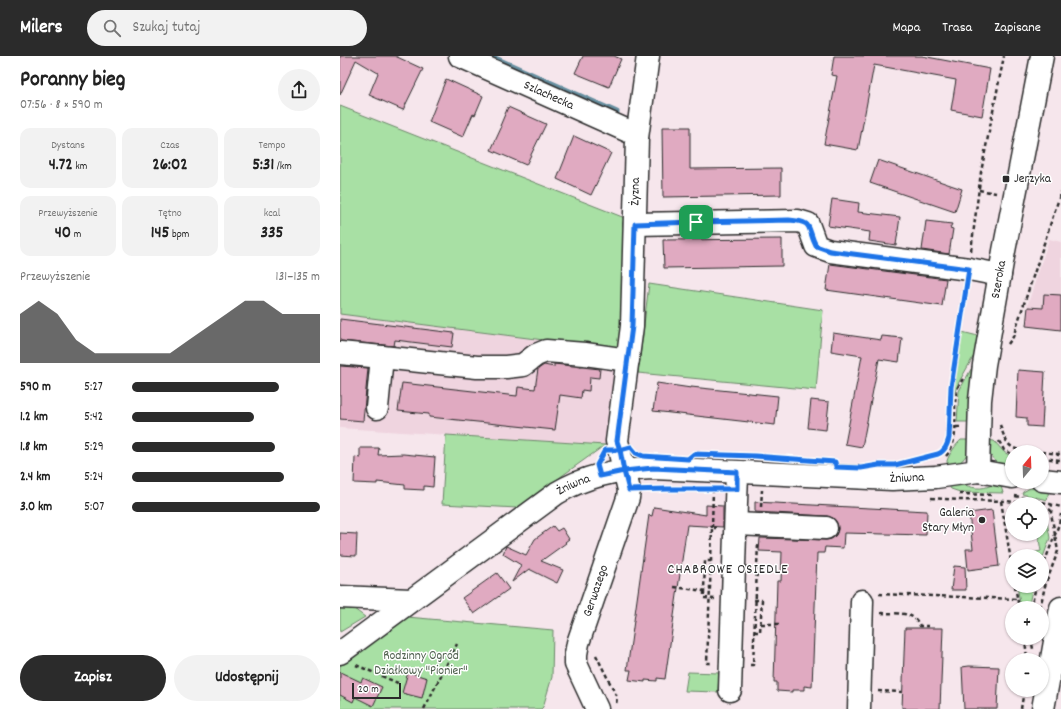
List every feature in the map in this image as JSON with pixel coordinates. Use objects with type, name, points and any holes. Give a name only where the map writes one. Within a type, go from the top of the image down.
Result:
[{"type":"street","name":"Szlachecka","points":[[460,56],[637,135]]},
{"type":"street","name":"Żyzna","points":[[626,481],[617,441],[632,326],[637,135],[648,56]]},
{"type":"street","name":"Szeroka","points":[[978,471],[980,400],[1000,275],[1042,56]]},
{"type":"street","points":[[635,224],[798,221],[808,224],[816,246],[830,251],[969,269],[1000,275]]},
{"type":"street","points":[[340,353],[477,367],[506,368],[523,365],[536,355],[546,351],[586,354],[628,360]]},
{"type":"street","points":[[377,408],[382,357]]},
{"type":"street","name":"Żniwna","points":[[347,659],[411,600],[557,493],[570,485],[584,480],[626,481],[653,468],[737,481],[892,479],[936,477],[978,471]]},
{"type":"street","points":[[978,471],[1005,484]]},
{"type":"street","name":"Gerwazego","points":[[596,709],[576,664],[576,654],[578,643],[628,498],[626,481]]},
{"type":"street","points":[[730,690],[737,481]]},
{"type":"street","points":[[736,524],[826,528]]},
{"type":"street","points":[[340,597],[411,600]]},
{"type":"street","points":[[859,700],[868,597]]},
{"type":"street","points":[[1043,709],[1061,608]]},
{"type":"path","points":[[925,458],[941,453],[946,447],[948,441],[951,387],[969,269],[981,172],[1004,56]]},
{"type":"path","points":[[1006,347],[1013,337],[1061,192]]},
{"type":"path","points":[[998,420],[1005,441],[1008,445]]},
{"type":"path","points":[[998,436],[1005,450]]},
{"type":"path","points":[[942,458],[951,450],[954,445],[955,437]]},
{"type":"path","points":[[1049,453],[1061,453]]},
{"type":"path","points":[[1049,459],[1061,460]]},
{"type":"path","points":[[626,481],[664,489]]},
{"type":"path","points":[[705,489],[713,489],[737,481],[762,490],[770,490]]},
{"type":"path","points":[[1042,601],[1045,586],[1058,551],[1051,510],[1052,487]]},
{"type":"path","points":[[712,528],[713,489]]},
{"type":"path","points":[[1015,489],[1031,498],[1061,507]]},
{"type":"path","points":[[761,511],[762,490]]},
{"type":"path","points":[[954,494],[997,495]]},
{"type":"path","points":[[928,498],[1005,501]]},
{"type":"path","points":[[1001,501],[1009,549]]},
{"type":"path","points":[[1049,551],[1061,514]]},
{"type":"path","points":[[704,591],[704,598]]},
{"type":"path","points":[[868,597],[1018,599],[1017,593]]},
{"type":"path","points":[[881,613],[910,614],[915,618],[920,626],[928,626]]},
{"type":"path","points":[[754,632],[760,632],[761,624],[780,624]]},
{"type":"path","points":[[424,709],[457,644]]},
{"type":"path","points":[[347,659],[398,682]]},
{"type":"path","points":[[859,700],[902,692]]},
{"type":"path","points":[[1021,709],[1023,697]]},
{"type":"shaded area","points":[[1049,239],[1061,242],[1061,310],[1027,307]]},
{"type":"shaded area","points":[[340,314],[622,350],[605,445],[340,428]]},
{"type":"green space","points":[[340,106],[630,220],[622,350],[340,314]]},
{"type":"green space","points":[[649,284],[823,310],[816,390],[638,373]]},
{"type":"green space","points":[[962,332],[978,336],[980,345],[959,382],[953,396],[956,371]]},
{"type":"green space","points":[[975,362],[971,422],[957,422],[959,391]]},
{"type":"green space","points":[[446,435],[605,445],[517,508],[442,504]]},
{"type":"green space","points":[[961,440],[971,440],[967,454],[962,461],[949,468],[947,462],[948,459]]},
{"type":"green space","points":[[986,440],[994,441],[1005,453],[1005,466],[996,462],[989,452]]},
{"type":"green space","points":[[959,483],[976,488],[985,488],[994,484],[1001,486],[1003,493],[960,492],[951,489],[949,486]]},
{"type":"green space","points":[[1028,489],[1049,490],[1048,497],[1034,497],[1022,494]]},
{"type":"green space","points":[[1039,541],[1049,541],[1046,549],[1041,549]]},
{"type":"green space","points":[[1018,593],[1031,593],[1030,601],[1020,601]]},
{"type":"green space","name":"Rodzinny Ogród Działkowy \"Pionier\"","points":[[340,603],[346,603],[365,617],[340,632]]},
{"type":"green space","name":"Rodzinny Ogród Działkowy \"Pionier\"","points":[[407,617],[553,630],[552,677],[543,707],[541,709],[340,709],[340,666]]},
{"type":"green space","points":[[688,672],[719,673],[718,692],[685,691]]},
{"type":"building","points":[[340,56],[395,56],[423,69],[403,110],[369,95],[378,73],[356,60],[340,95]]},
{"type":"building","points":[[583,56],[614,56],[621,59],[609,87],[575,73]]},
{"type":"building","points":[[834,56],[922,56],[990,69],[982,116],[951,110],[956,80],[874,65],[858,150],[824,144],[837,76],[831,75]]},
{"type":"building","points":[[446,79],[483,96],[463,137],[429,122]]},
{"type":"building","points":[[508,107],[546,124],[526,165],[491,150],[502,126],[500,126]]},
{"type":"building","points":[[662,127],[690,127],[690,169],[781,168],[781,195],[663,197]]},
{"type":"building","points":[[574,136],[611,153],[591,195],[557,179]]},
{"type":"building","points":[[878,160],[962,189],[955,212],[870,183]]},
{"type":"building","points":[[832,199],[859,203],[858,212],[900,217],[896,245],[869,241],[870,232],[828,226]]},
{"type":"building","points":[[926,221],[952,224],[950,228],[953,229],[949,254],[922,250]]},
{"type":"building","points":[[782,239],[782,266],[664,268],[663,240]]},
{"type":"building","points":[[830,264],[946,279],[942,306],[826,290]]},
{"type":"building","points":[[1044,294],[1061,295],[1061,330],[1026,326],[1028,307],[1043,308]]},
{"type":"building","points":[[340,319],[454,333],[452,347],[395,340],[394,346],[340,341]]},
{"type":"building","points":[[833,333],[881,340],[882,336],[902,338],[899,362],[879,359],[862,447],[845,444],[862,356],[831,351]]},
{"type":"building","points":[[554,364],[600,369],[599,378],[590,377],[589,391],[582,390],[581,398],[560,395],[555,430],[429,417],[429,414],[398,411],[402,383],[517,396],[518,387],[535,389],[538,369],[544,365],[554,367]]},
{"type":"building","points":[[340,366],[368,368],[363,421],[340,419]]},
{"type":"building","points":[[1018,370],[1045,372],[1042,427],[1027,426],[1027,418],[1016,417]]},
{"type":"building","points":[[657,383],[691,388],[778,396],[775,425],[653,411]]},
{"type":"building","points":[[811,400],[829,402],[826,430],[808,428]]},
{"type":"building","points":[[360,448],[379,448],[378,455],[403,454],[435,457],[433,487],[424,486],[424,490],[405,489],[405,485],[377,482],[377,484],[354,483],[355,457],[360,458]]},
{"type":"building","points":[[755,502],[927,511],[926,535],[844,533],[843,548],[825,547],[824,553],[817,553],[812,687],[804,686],[804,690],[792,690],[792,692],[777,691],[777,682],[774,682],[777,581],[781,581],[782,552],[759,551],[760,538],[826,540],[831,539],[836,535],[838,529],[837,523],[833,518],[827,516],[755,512]]},
{"type":"building","points":[[706,505],[723,506],[723,527],[687,525],[665,679],[657,678],[657,681],[645,680],[645,682],[629,680],[631,670],[627,670],[649,515],[652,516],[654,507],[706,515]]},
{"type":"building","points":[[992,510],[999,566],[968,570],[966,549],[973,549],[969,513]]},
{"type":"building","points":[[553,526],[557,531],[562,528],[569,539],[565,542],[566,543],[541,561],[563,570],[557,583],[529,569],[512,582],[521,565],[503,554],[506,546],[526,555],[535,539]]},
{"type":"building","points":[[340,533],[357,534],[356,556],[340,555]]},
{"type":"building","points":[[954,566],[965,567],[966,590],[951,590]]},
{"type":"building","points":[[497,573],[509,589],[474,614],[462,598]]},
{"type":"building","points":[[905,628],[943,628],[940,709],[902,708]]},
{"type":"building","points":[[962,667],[999,667],[997,709],[964,709]]},
{"type":"building","points":[[340,672],[361,682],[363,678],[382,687],[373,706],[355,697],[353,702],[340,695]]},
{"type":"building","points":[[408,672],[427,678],[422,698],[402,693]]},
{"type":"waterway","points":[[491,56],[617,112]]},
{"type":"place","name":"Jerzyka","points":[[1006,179]]},
{"type":"place","name":"Galeria Stary Młyn","points":[[982,520]]},
{"type":"district","name":"CHABROWE OSIEDLE","points":[[728,570]]},
{"type":"route","points":[[696,222],[635,224],[632,326],[617,441],[620,450],[605,450],[602,459],[597,465],[600,476],[624,471],[629,490],[737,489],[737,472],[653,468],[624,471],[620,450],[631,447],[636,453],[643,456],[688,459],[694,454],[755,456],[835,462],[836,467],[861,468],[901,464],[938,454],[945,449],[949,438],[951,387],[954,361],[969,269],[830,251],[816,246],[808,224],[804,222],[789,220],[696,222]]}]
